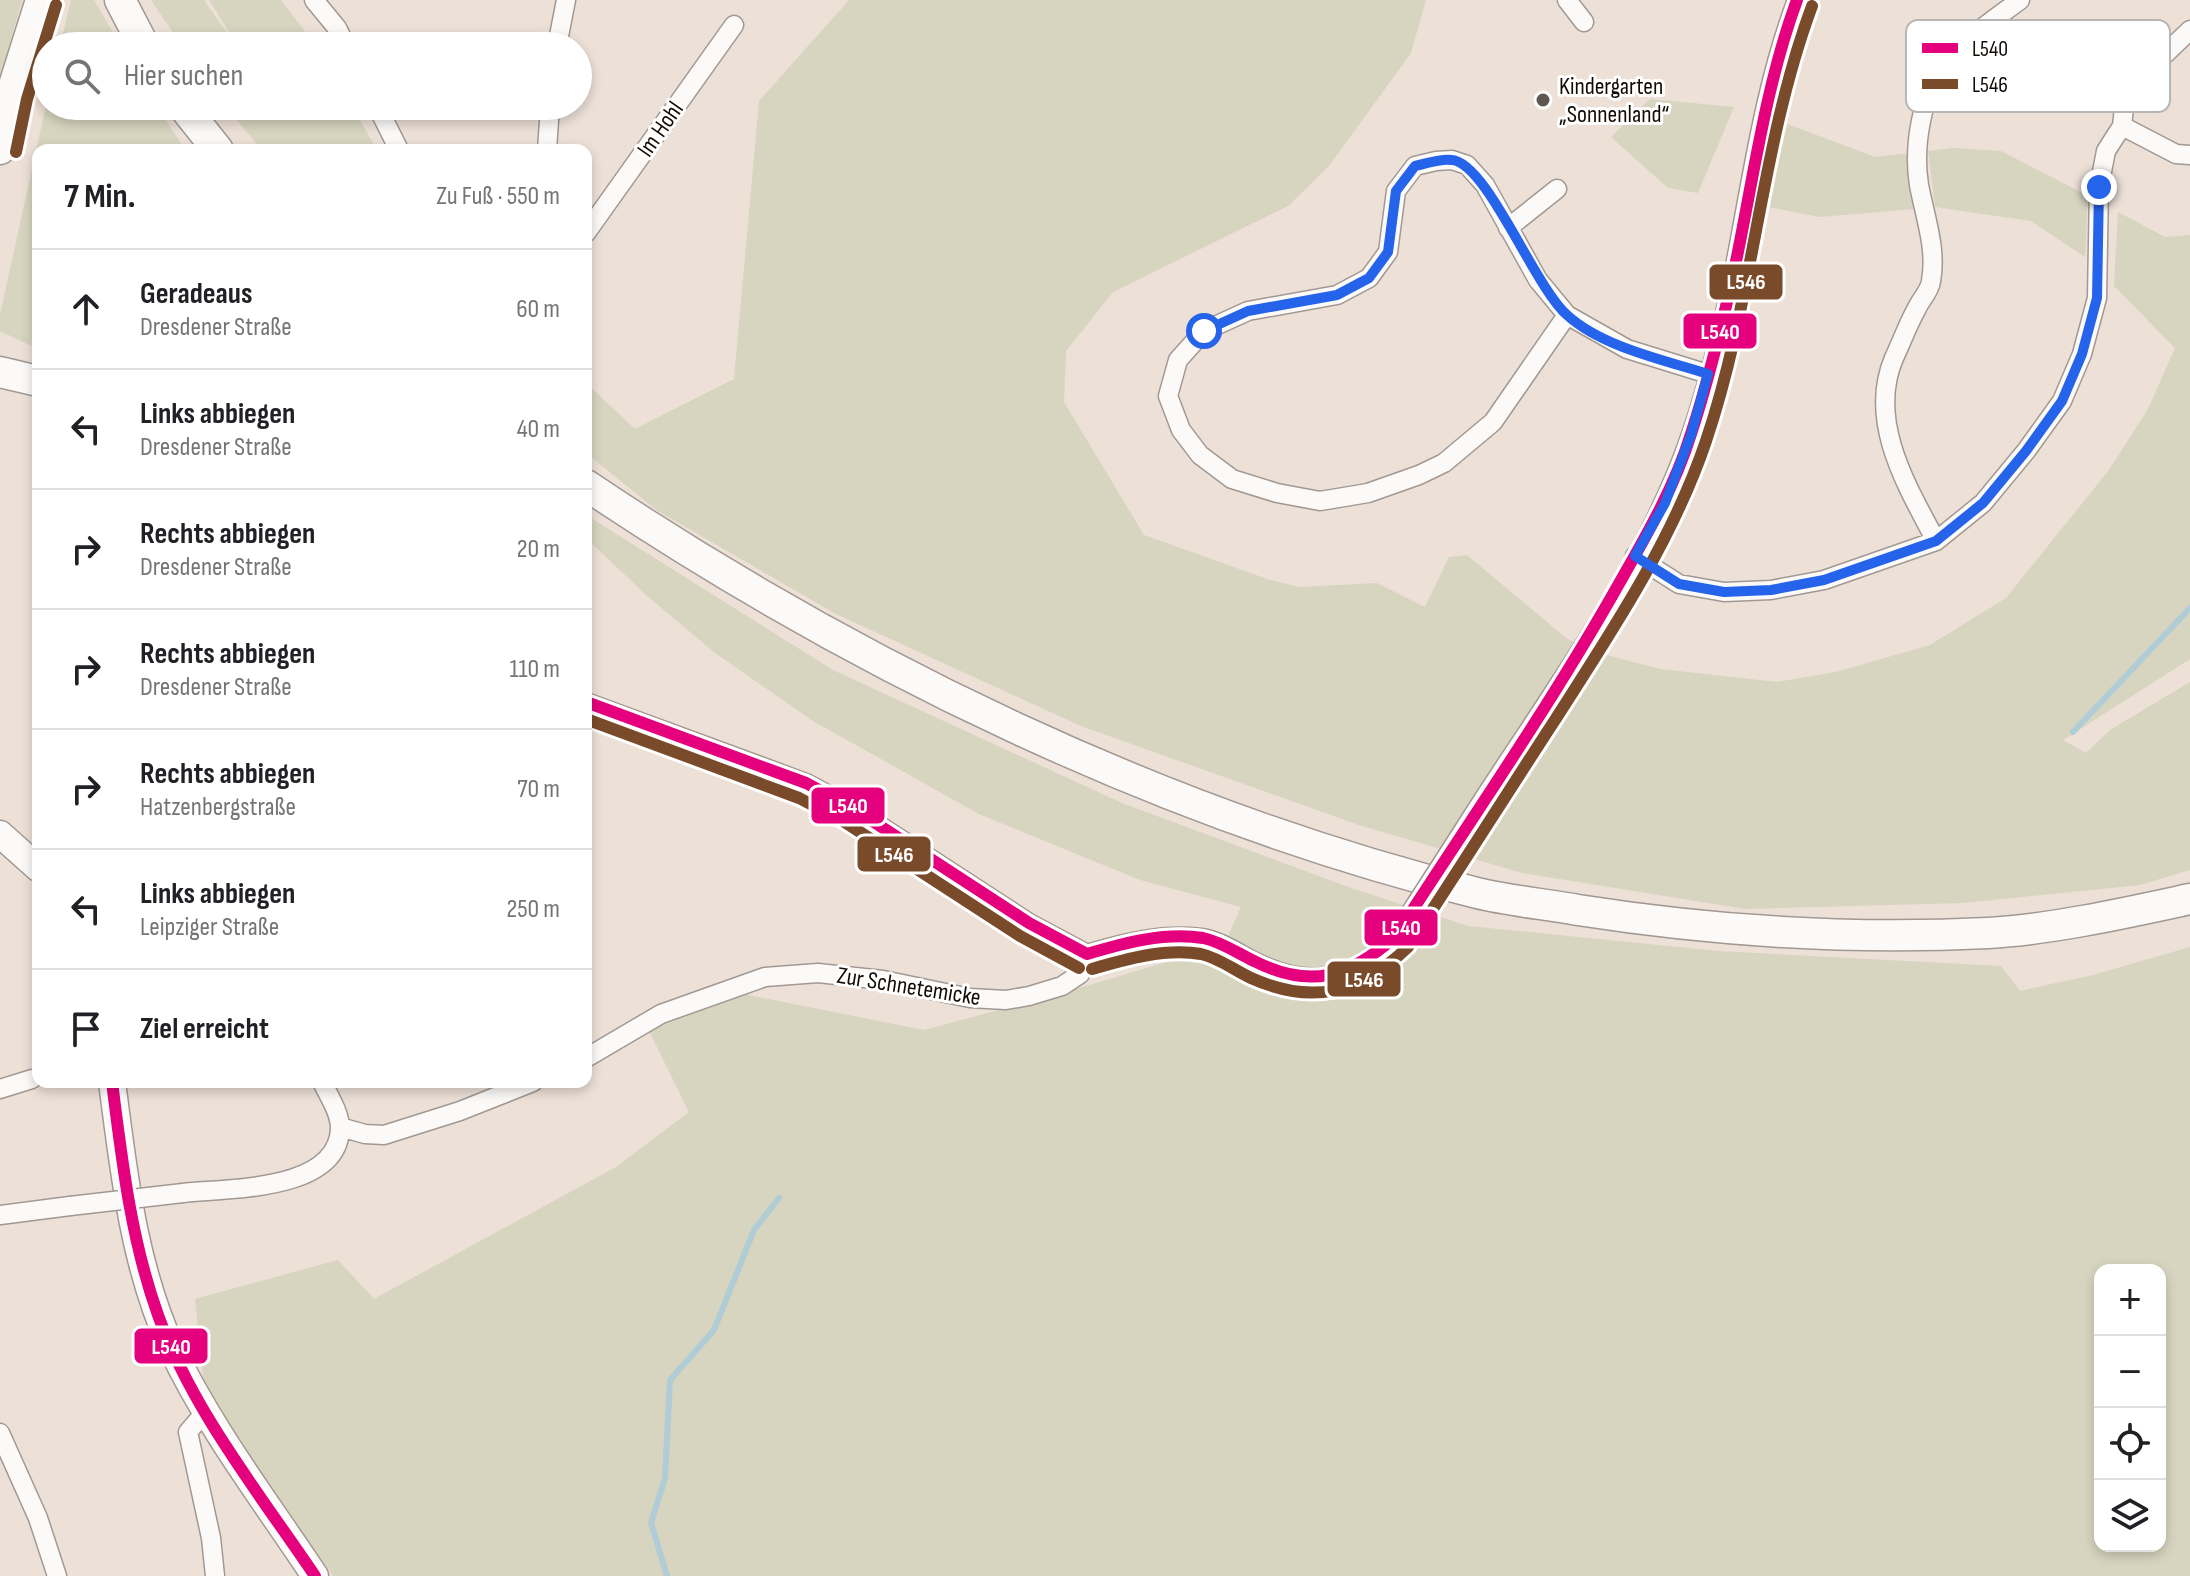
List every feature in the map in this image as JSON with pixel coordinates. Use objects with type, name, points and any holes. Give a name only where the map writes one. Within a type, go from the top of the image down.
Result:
[{"type":"main road","points":[[0,149],[11,95],[41,0]]},
{"type":"main road","points":[[122,4],[137,32]]},
{"type":"main road","points":[[194,120],[213,144]]},
{"type":"main road","points":[[0,372],[32,380]]},
{"type":"main road","points":[[592,489],[826,634],[1023,732],[1163,790],[1305,843],[1480,894],[1619,916],[1727,928],[1874,936],[1992,933],[2113,915],[2190,899]]},
{"type":"street","points":[[314,0],[339,32]]},
{"type":"street","points":[[560,32],[566,0]]},
{"type":"street","points":[[1567,0],[1584,22]]},
{"type":"street","points":[[592,704],[806,783],[851,807],[1029,923],[1087,954],[1127,941],[1202,938],[1282,973],[1311,980],[1359,967],[1395,937],[1582,648],[1665,503],[1691,435],[1708,374],[1733,275],[1758,139],[1780,46],[1797,0]]},
{"type":"street","points":[[1994,20],[2020,0]]},
{"type":"street","name":"Im Hohl","points":[[592,225],[734,25]]},
{"type":"street","points":[[2170,49],[2190,30]]},
{"type":"street","points":[[1925,112],[1917,164],[1932,244],[1931,284],[1916,309],[1890,368],[1885,420],[1899,470],[1936,541]]},
{"type":"street","points":[[1635,556],[1679,584],[1724,592],[1771,590],[1824,580],[1936,541],[1983,503],[2062,401],[2082,354],[2097,298],[2099,187],[2106,151],[2122,126],[2124,112]]},
{"type":"street","points":[[384,120],[396,144]]},
{"type":"street","points":[[547,144],[549,120]]},
{"type":"street","points":[[2122,126],[2176,154],[2190,155]]},
{"type":"street","points":[[1567,315],[1493,422],[1444,463],[1368,493],[1320,501],[1277,493],[1232,479],[1200,455],[1181,430],[1168,396],[1178,360],[1204,331],[1248,311],[1337,295],[1369,278],[1388,252],[1396,191],[1415,166],[1452,160],[1467,165],[1485,185],[1538,280],[1567,315],[1627,349],[1708,374]]},
{"type":"street","points":[[1508,228],[1557,189]]},
{"type":"street","points":[[0,834],[32,863]]},
{"type":"street","name":"Zur Schnetemicke","points":[[592,1054],[661,1014],[765,977],[818,973],[883,980],[970,998],[1006,1000],[1062,986],[1080,974],[1087,954]]},
{"type":"street","points":[[0,1089],[32,1079]]},
{"type":"street","points":[[113,1088],[131,1223],[173,1349],[206,1411],[315,1576]]},
{"type":"street","points":[[0,1215],[296,1180],[329,1158],[337,1144],[340,1127],[324,1088]]},
{"type":"street","points":[[340,1127],[365,1134],[384,1135],[460,1111],[518,1088]]},
{"type":"street","points":[[206,1411],[188,1432],[211,1538],[215,1576]]},
{"type":"street","points":[[0,1433],[38,1518],[57,1576]]},
{"type":"shaded area","points":[[0,0],[22,0],[0,78]]},
{"type":"shaded area","points":[[71,0],[94,0],[113,32],[63,32]]},
{"type":"shaded area","points":[[151,0],[204,0],[226,32],[173,32]]},
{"type":"shaded area","points":[[209,0],[281,0],[305,32],[229,32]]},
{"type":"shaded area","points":[[849,0],[1426,0],[1411,53],[1329,166],[1288,206],[1113,292],[1066,351],[1064,402],[1144,535],[1270,580],[1300,587],[1377,583],[1425,607],[1449,557],[1467,555],[1566,638],[1595,652],[1660,669],[1777,682],[1836,672],[1930,645],[2006,598],[2109,470],[2148,409],[2175,348],[2114,286],[2118,212],[2165,237],[2190,235],[2190,659],[2063,740],[2086,753],[2110,730],[2190,682],[2190,870],[2140,885],[1963,903],[1745,909],[1522,873],[1359,825],[1081,726],[836,614],[658,511],[592,458],[592,389],[635,429],[734,379],[759,101]]},
{"type":"shaded area","points":[[1650,99],[1734,107],[1698,193],[1668,188],[1611,137]]},
{"type":"shaded area","points":[[1774,119],[1875,157],[1909,153],[1914,209],[1820,217],[1752,204]]},
{"type":"shaded area","points":[[43,120],[166,120],[181,144],[37,144]]},
{"type":"shaded area","points":[[237,120],[360,120],[374,144],[257,144]]},
{"type":"shaded area","points":[[1953,148],[2001,151],[2088,196],[2085,257],[2031,221],[1935,207],[1928,151]]},
{"type":"shaded area","points":[[32,169],[32,346],[0,331],[0,315]]},
{"type":"shaded area","points":[[592,519],[833,670],[1122,803],[1351,888],[1468,926],[1718,951],[2001,966],[2020,991],[2093,975],[2190,947],[2190,1576],[333,1576],[204,1388],[195,1299],[338,1260],[374,1299],[616,1167],[689,1112],[649,1031],[743,994],[924,1030],[1224,945],[1241,907],[1140,880],[979,814],[813,721],[715,653],[646,595],[592,544]]},
{"type":"waterway","points":[[2073,732],[2190,608]]},
{"type":"waterway","points":[[667,1576],[651,1523],[665,1478],[670,1380],[714,1330],[754,1230],[779,1198]]},
{"type":"transit line","name":"L540","points":[[1087,954],[1144,940],[1174,936],[1203,938],[1275,970],[1312,977],[1329,975],[1362,962],[1395,937],[1586,640],[1666,497],[1691,434],[1714,355],[1768,102],[1797,0]]},
{"type":"transit line","name":"L546","points":[[48,32],[56,5]]},
{"type":"transit line","name":"L546","points":[[1092,969],[1174,952],[1201,954],[1274,987],[1315,993],[1354,984],[1390,963],[1408,947],[1617,621],[1658,551],[1692,478],[1706,441],[1736,333],[1780,113],[1812,6]]},
{"type":"transit line","name":"L546","points":[[16,152],[32,83]]},
{"type":"transit line","name":"L540","points":[[592,704],[806,783],[851,807],[1029,923],[1087,954]]},
{"type":"transit line","name":"L546","points":[[592,721],[799,798],[843,821],[1020,936],[1079,968]]},
{"type":"transit line","name":"L540","points":[[113,1088],[134,1229],[149,1287],[172,1350],[228,1450],[315,1576]]},
{"type":"place","name":"Kindergarten „Sonnenland“","points":[[1543,100]]},
{"type":"route","points":[[1204,331],[1248,311],[1337,295],[1369,278],[1388,252],[1396,191],[1415,166],[1452,160],[1467,165],[1485,185],[1538,280],[1567,315],[1627,349],[1708,374],[1691,435],[1665,503],[1635,556],[1679,584],[1724,592],[1771,590],[1824,580],[1936,541],[1983,503],[2026,451],[2062,401],[2082,354],[2097,298],[2099,187]]}]
